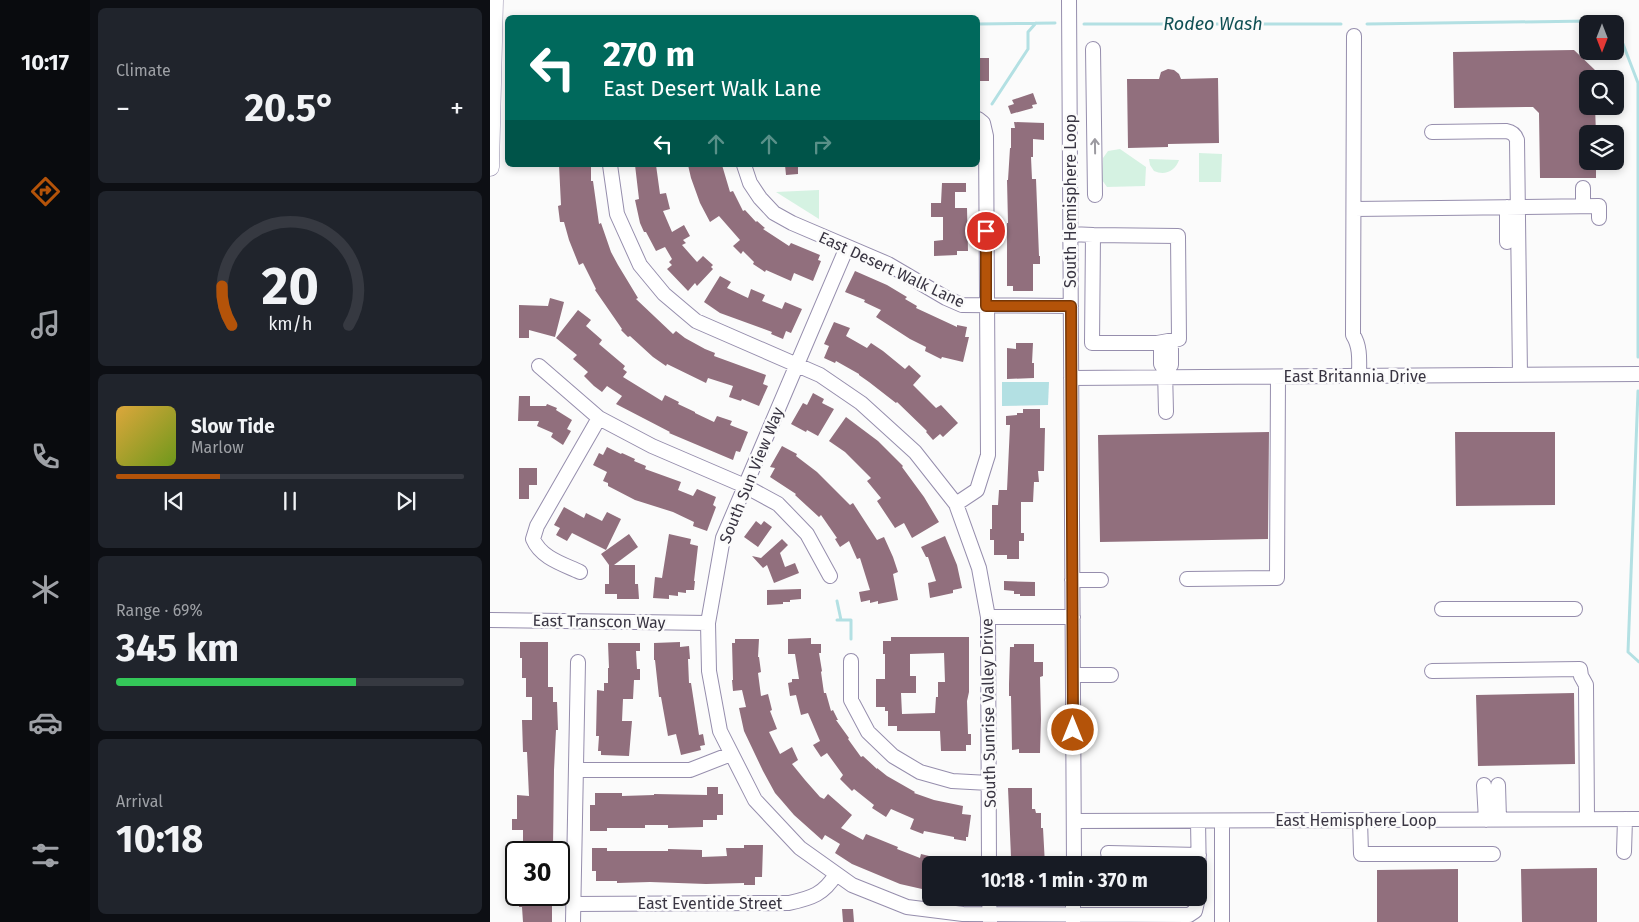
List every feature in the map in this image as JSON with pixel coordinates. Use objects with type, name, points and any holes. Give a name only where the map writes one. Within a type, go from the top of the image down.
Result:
[{"type":"main road","points":[[490,167],[494,0]]},
{"type":"street","name":"South Hemisphere Loop","points":[[1069,0],[1074,856]]},
{"type":"street","points":[[1354,36],[1353,335],[1358,346],[1359,376]]},
{"type":"street","points":[[1093,49],[1095,195]]},
{"type":"street","points":[[956,504],[977,490],[988,455],[986,136],[980,118]]},
{"type":"street","points":[[1432,132],[1506,131],[1516,135],[1512,207],[1520,375]]},
{"type":"street","name":"South Sunrise Valley Drive","points":[[610,167],[617,214],[640,265],[664,294],[696,322],[820,375],[861,403],[915,452],[956,504],[979,568],[988,617],[989,856]]},
{"type":"street","name":"East Desert Walk Lane","points":[[745,167],[750,183],[760,198],[774,212],[792,223],[899,270],[946,298],[962,305],[1071,306]]},
{"type":"street","points":[[1583,188],[1583,206]]},
{"type":"street","points":[[1354,209],[1599,206],[1599,218]]},
{"type":"street","points":[[1070,234],[1178,236],[1178,339],[1164,344],[1092,343],[1093,235]]},
{"type":"street","name":"South Sun View Way","points":[[847,246],[723,538],[708,623],[709,672],[720,731],[755,800],[800,848],[836,874],[852,885],[907,907],[990,918],[1073,918],[1189,915],[1195,912],[1196,906]]},
{"type":"street","points":[[1164,344],[1161,350],[1160,364],[1165,374],[1166,412]]},
{"type":"street","points":[[539,366],[599,418],[652,446],[745,486],[778,504],[807,534],[830,576]]},
{"type":"street","name":"East Britannia Drive","points":[[1071,378],[1165,374],[1278,377],[1639,374]]},
{"type":"street","points":[[1187,579],[1276,578],[1278,377]]},
{"type":"street","points":[[580,572],[546,556],[537,548],[533,540],[537,526],[599,418]]},
{"type":"street","points":[[1072,580],[1101,580]]},
{"type":"street","points":[[1442,609],[1575,609]]},
{"type":"street","points":[[988,617],[1073,617]]},
{"type":"street","name":"East Transcon Way","points":[[490,620],[708,623]]},
{"type":"street","points":[[851,661],[851,700],[868,732],[893,756],[920,772],[944,779],[989,783]]},
{"type":"street","points":[[573,922],[578,662]]},
{"type":"street","points":[[1432,671],[1580,669],[1581,676],[1586,685],[1587,819]]},
{"type":"street","points":[[1073,675],[1111,675]]},
{"type":"street","points":[[576,770],[690,770],[731,754]]},
{"type":"street","points":[[1491,785],[1492,820]]},
{"type":"street","points":[[1624,852],[1625,819]]},
{"type":"street","name":"East Hemisphere Loop","points":[[1074,822],[1639,819]]},
{"type":"street","points":[[1360,820],[1361,854],[1493,854]]},
{"type":"street","points":[[1108,853],[1199,855],[1198,821]]},
{"type":"street","points":[[1222,821],[1222,922]]},
{"type":"street","name":"East Eventide Street","points":[[574,904],[789,903],[820,894],[836,874]]},
{"type":"green space","points":[[1120,149],[1146,167],[1145,186],[1107,187],[1102,180],[1103,158],[1108,151]]},
{"type":"green space","points":[[1199,153],[1222,154],[1221,182],[1199,182]]},
{"type":"green space","points":[[1149,159],[1179,160],[1172,170],[1162,173],[1154,171]]},
{"type":"green space","points":[[819,190],[819,219],[776,192]]},
{"type":"water","points":[[1002,382],[1049,382],[1048,405],[1002,406]]},
{"type":"building","points":[[1574,50],[1579,55],[1579,60],[1584,60],[1595,70],[1579,70],[1579,115],[1595,115],[1596,125],[1579,125],[1579,170],[1596,170],[1596,178],[1540,178],[1539,113],[1533,107],[1454,108],[1453,52]]},
{"type":"building","points":[[980,58],[989,58],[989,81],[980,81]]},
{"type":"building","points":[[1168,69],[1174,70],[1181,79],[1218,78],[1219,143],[1168,144],[1168,147],[1128,148],[1127,79],[1159,79],[1161,72]]},
{"type":"building","points":[[1033,93],[1037,104],[1032,105],[1033,108],[1011,114],[1008,106],[1014,104],[1012,100]]},
{"type":"building","points":[[1014,122],[1044,123],[1044,140],[1033,139],[1033,157],[1031,157],[1032,179],[1036,179],[1040,256],[1040,264],[1033,264],[1033,291],[1013,291],[1013,286],[1007,286],[1007,180],[1011,148],[1011,128],[1015,128]]},
{"type":"building","points":[[559,167],[591,167],[591,181],[593,181],[599,224],[601,223],[611,252],[638,298],[636,299],[673,334],[676,331],[685,338],[715,353],[714,356],[766,375],[763,384],[768,386],[759,406],[742,399],[741,401],[729,397],[733,386],[708,378],[706,383],[667,364],[666,366],[621,330],[595,290],[583,263],[579,265],[564,222],[560,222],[558,206],[561,205]]},
{"type":"building","points":[[635,167],[656,167],[660,194],[666,193],[670,209],[663,211],[672,232],[684,225],[690,236],[683,240],[686,243],[682,245],[697,262],[703,256],[713,265],[711,267],[713,269],[697,286],[695,283],[688,291],[667,269],[672,265],[669,262],[672,259],[665,247],[656,251],[646,232],[644,232],[635,200],[639,199]]},
{"type":"building","points":[[688,167],[723,167],[730,192],[733,191],[743,211],[745,210],[756,222],[765,228],[763,229],[789,246],[791,243],[820,255],[818,260],[821,261],[813,281],[794,273],[791,281],[766,270],[765,272],[753,264],[754,262],[743,251],[741,254],[733,246],[740,240],[719,216],[710,222],[700,203]]},
{"type":"building","points":[[785,167],[798,167],[798,174],[786,175]]},
{"type":"building","points":[[942,183],[966,183],[966,192],[955,192],[955,208],[967,208],[968,251],[957,251],[957,255],[934,256],[934,241],[943,240],[943,217],[931,217],[931,203],[941,203]]},
{"type":"building","points":[[855,271],[887,285],[907,297],[905,299],[917,306],[916,308],[957,327],[957,325],[967,327],[965,337],[969,337],[963,362],[942,357],[941,359],[925,351],[926,347],[876,317],[881,310],[864,302],[865,300],[845,292]]},
{"type":"building","points":[[720,276],[731,282],[727,288],[748,298],[751,289],[765,295],[762,301],[782,309],[785,302],[802,309],[791,333],[786,331],[783,339],[771,334],[772,332],[720,313],[704,302]]},
{"type":"building","points":[[550,298],[564,302],[555,337],[529,330],[529,338],[519,338],[519,305],[548,306]]},
{"type":"building","points":[[578,310],[591,320],[586,326],[602,340],[599,344],[625,366],[623,369],[627,372],[623,377],[662,401],[665,395],[679,402],[678,404],[714,422],[717,416],[732,421],[730,425],[748,432],[740,452],[736,451],[733,460],[669,433],[616,404],[622,396],[607,386],[602,392],[594,386],[584,376],[588,372],[573,359],[577,355],[556,338]]},
{"type":"building","points":[[834,322],[850,328],[846,336],[867,348],[871,343],[905,369],[909,365],[921,376],[913,385],[936,408],[941,405],[958,423],[943,437],[940,434],[933,440],[927,431],[897,402],[859,374],[836,361],[835,363],[824,358],[829,346],[824,344]]},
{"type":"building","points":[[1016,343],[1033,343],[1032,363],[1034,363],[1034,378],[1007,379],[1007,348],[1016,349]]},
{"type":"building","points":[[813,393],[824,399],[822,403],[834,409],[818,436],[791,424],[803,403],[807,405]]},
{"type":"building","points":[[519,396],[530,396],[530,406],[546,406],[547,404],[557,408],[556,410],[572,420],[567,429],[571,431],[563,445],[551,437],[553,433],[537,426],[539,421],[518,421]]},
{"type":"building","points":[[1023,409],[1040,409],[1040,428],[1045,428],[1044,471],[1038,471],[1039,482],[1034,482],[1033,502],[1021,502],[1021,533],[1024,533],[1024,541],[1019,541],[1019,559],[1007,559],[1007,555],[994,555],[994,540],[990,540],[992,505],[998,505],[999,490],[1007,490],[1010,425],[1006,425],[1006,416],[1023,413]]},
{"type":"building","points":[[846,417],[878,441],[903,466],[939,522],[912,538],[904,523],[895,528],[877,501],[881,498],[867,481],[871,478],[845,452],[829,441]]},
{"type":"building","points":[[1269,432],[1268,539],[1100,542],[1098,435]]},
{"type":"building","points":[[1455,432],[1555,432],[1555,505],[1456,506]]},
{"type":"building","points":[[782,446],[797,454],[796,456],[817,472],[850,505],[853,503],[877,540],[884,537],[898,572],[893,574],[898,600],[878,604],[878,601],[870,603],[870,600],[861,602],[859,592],[870,590],[860,558],[857,559],[849,541],[840,547],[835,539],[837,538],[821,515],[819,517],[796,494],[770,477],[775,468],[770,467]]},
{"type":"building","points":[[607,447],[635,459],[634,461],[646,466],[645,469],[681,482],[678,490],[693,496],[697,489],[716,497],[713,505],[716,507],[707,531],[693,526],[694,522],[673,512],[635,500],[608,486],[608,483],[603,481],[607,472],[593,465],[599,453],[603,455]]},
{"type":"building","points":[[519,468],[537,468],[537,485],[529,485],[529,499],[519,499]]},
{"type":"building","points":[[564,507],[584,518],[586,513],[602,521],[607,512],[621,519],[606,550],[572,533],[567,541],[556,535],[560,528],[554,525]]},
{"type":"building","points":[[756,521],[761,525],[764,521],[772,527],[758,547],[744,537]]},
{"type":"building","points":[[629,534],[638,547],[614,565],[635,565],[635,584],[638,584],[639,599],[617,599],[617,594],[605,594],[605,584],[609,584],[609,565],[601,554]]},
{"type":"building","points":[[669,534],[691,539],[690,544],[698,546],[694,590],[686,590],[686,593],[678,592],[678,596],[669,595],[669,599],[653,598],[655,577],[662,578]]},
{"type":"building","points":[[945,536],[957,565],[962,588],[953,590],[953,593],[930,598],[928,583],[936,581],[928,557],[926,557],[921,547]]},
{"type":"building","points":[[782,539],[788,545],[780,553],[785,567],[795,563],[799,573],[774,583],[767,565],[763,568],[752,556],[761,558]]},
{"type":"building","points":[[1004,581],[1035,582],[1035,596],[1020,596],[1020,594],[1014,594],[1014,591],[1004,590]]},
{"type":"building","points":[[801,589],[801,599],[790,600],[790,602],[783,602],[783,604],[767,605],[767,590]]},
{"type":"building","points":[[891,637],[969,637],[969,692],[967,701],[968,734],[971,734],[971,745],[966,745],[966,751],[941,751],[940,731],[897,731],[897,726],[888,726],[888,711],[885,711],[885,707],[876,707],[876,679],[885,679],[883,641],[891,641]],"holes":[[[944,653],[945,682],[938,682],[935,713],[902,714],[901,693],[916,693],[916,676],[910,676],[910,654]]]},
{"type":"building","points":[[811,638],[811,644],[821,644],[821,653],[819,653],[824,693],[826,693],[831,711],[833,710],[838,720],[836,720],[861,757],[863,756],[877,769],[914,793],[934,800],[963,806],[962,814],[971,815],[966,841],[924,831],[923,834],[910,829],[914,819],[891,809],[886,817],[872,808],[874,805],[854,789],[852,791],[840,779],[843,775],[827,753],[821,757],[813,745],[820,741],[808,713],[801,715],[796,695],[790,696],[788,683],[792,682],[792,679],[799,679],[795,654],[788,654],[788,639]]},
{"type":"building","points":[[735,639],[759,639],[758,657],[761,672],[758,673],[761,696],[768,694],[772,710],[770,711],[777,729],[769,732],[780,754],[792,747],[798,760],[792,764],[820,797],[824,799],[828,794],[852,815],[841,828],[863,840],[866,834],[920,858],[921,854],[929,856],[922,856],[922,889],[900,884],[852,864],[835,853],[840,844],[825,835],[822,840],[794,815],[775,793],[744,731],[739,708],[746,707],[742,690],[733,691],[732,643],[735,643]]},
{"type":"building","points":[[520,642],[548,642],[548,687],[553,687],[553,702],[557,702],[558,730],[556,730],[554,770],[553,841],[523,841],[523,830],[512,830],[512,819],[517,819],[517,795],[529,796],[527,752],[523,752],[522,720],[532,720],[532,697],[526,697],[526,678],[522,678],[522,658],[520,658]]},
{"type":"building","points":[[680,642],[680,647],[689,646],[689,683],[691,683],[699,735],[703,734],[705,745],[700,746],[701,750],[681,755],[676,734],[668,736],[661,697],[659,697],[654,660],[654,643]]},
{"type":"building","points":[[608,643],[640,643],[640,651],[636,651],[637,669],[640,669],[640,680],[634,680],[633,699],[623,699],[622,721],[632,721],[629,756],[601,755],[601,751],[598,751],[599,736],[596,736],[597,690],[604,691],[604,683],[608,683]]},
{"type":"building","points":[[1014,644],[1034,644],[1034,662],[1043,662],[1043,676],[1040,677],[1040,753],[1019,753],[1019,749],[1012,750],[1009,684],[1010,647],[1014,647]]},
{"type":"building","points":[[1574,693],[1575,764],[1478,766],[1476,695]]},
{"type":"building","points":[[707,787],[718,787],[718,794],[723,794],[723,815],[717,815],[717,820],[703,820],[703,827],[668,828],[668,825],[645,825],[645,828],[607,828],[607,831],[590,831],[590,805],[595,805],[595,793],[622,793],[622,796],[654,794],[707,795]]},
{"type":"building","points":[[1008,788],[1032,788],[1032,809],[1035,809],[1036,813],[1041,813],[1045,856],[1011,856]]},
{"type":"building","points":[[744,845],[763,845],[762,877],[755,877],[755,885],[744,885],[744,883],[617,883],[617,881],[596,881],[596,871],[592,871],[592,848],[607,848],[607,851],[702,850],[702,857],[727,856],[726,848],[744,848]]},
{"type":"building","points":[[1597,868],[1597,922],[1522,922],[1521,869]]},
{"type":"building","points":[[1458,869],[1458,922],[1377,922],[1377,870]]},
{"type":"building","points":[[552,906],[552,922],[523,922],[522,907],[519,907]]},
{"type":"building","points":[[842,909],[853,909],[854,922],[843,922]]},
{"type":"waterway","name":"Rodeo Wash","points":[[1367,24],[1579,21]]},
{"type":"waterway","points":[[992,104],[1028,49],[1028,32],[1036,23]]},
{"type":"waterway","points":[[980,24],[1055,23]]},
{"type":"waterway","name":"Rodeo Wash","points":[[1084,24],[1341,24]]},
{"type":"waterway","name":"Rodeo Wash","points":[[1624,47],[1638,83],[1638,357]]},
{"type":"waterway","name":"Rodeo Wash","points":[[1638,391],[1628,652],[1639,662]]},
{"type":"waterway","points":[[837,601],[841,620],[837,620]]},
{"type":"waterway","points":[[841,620],[851,620],[851,639]]},
{"type":"route","points":[[986,231],[986,306],[1071,306],[1073,730]]}]
